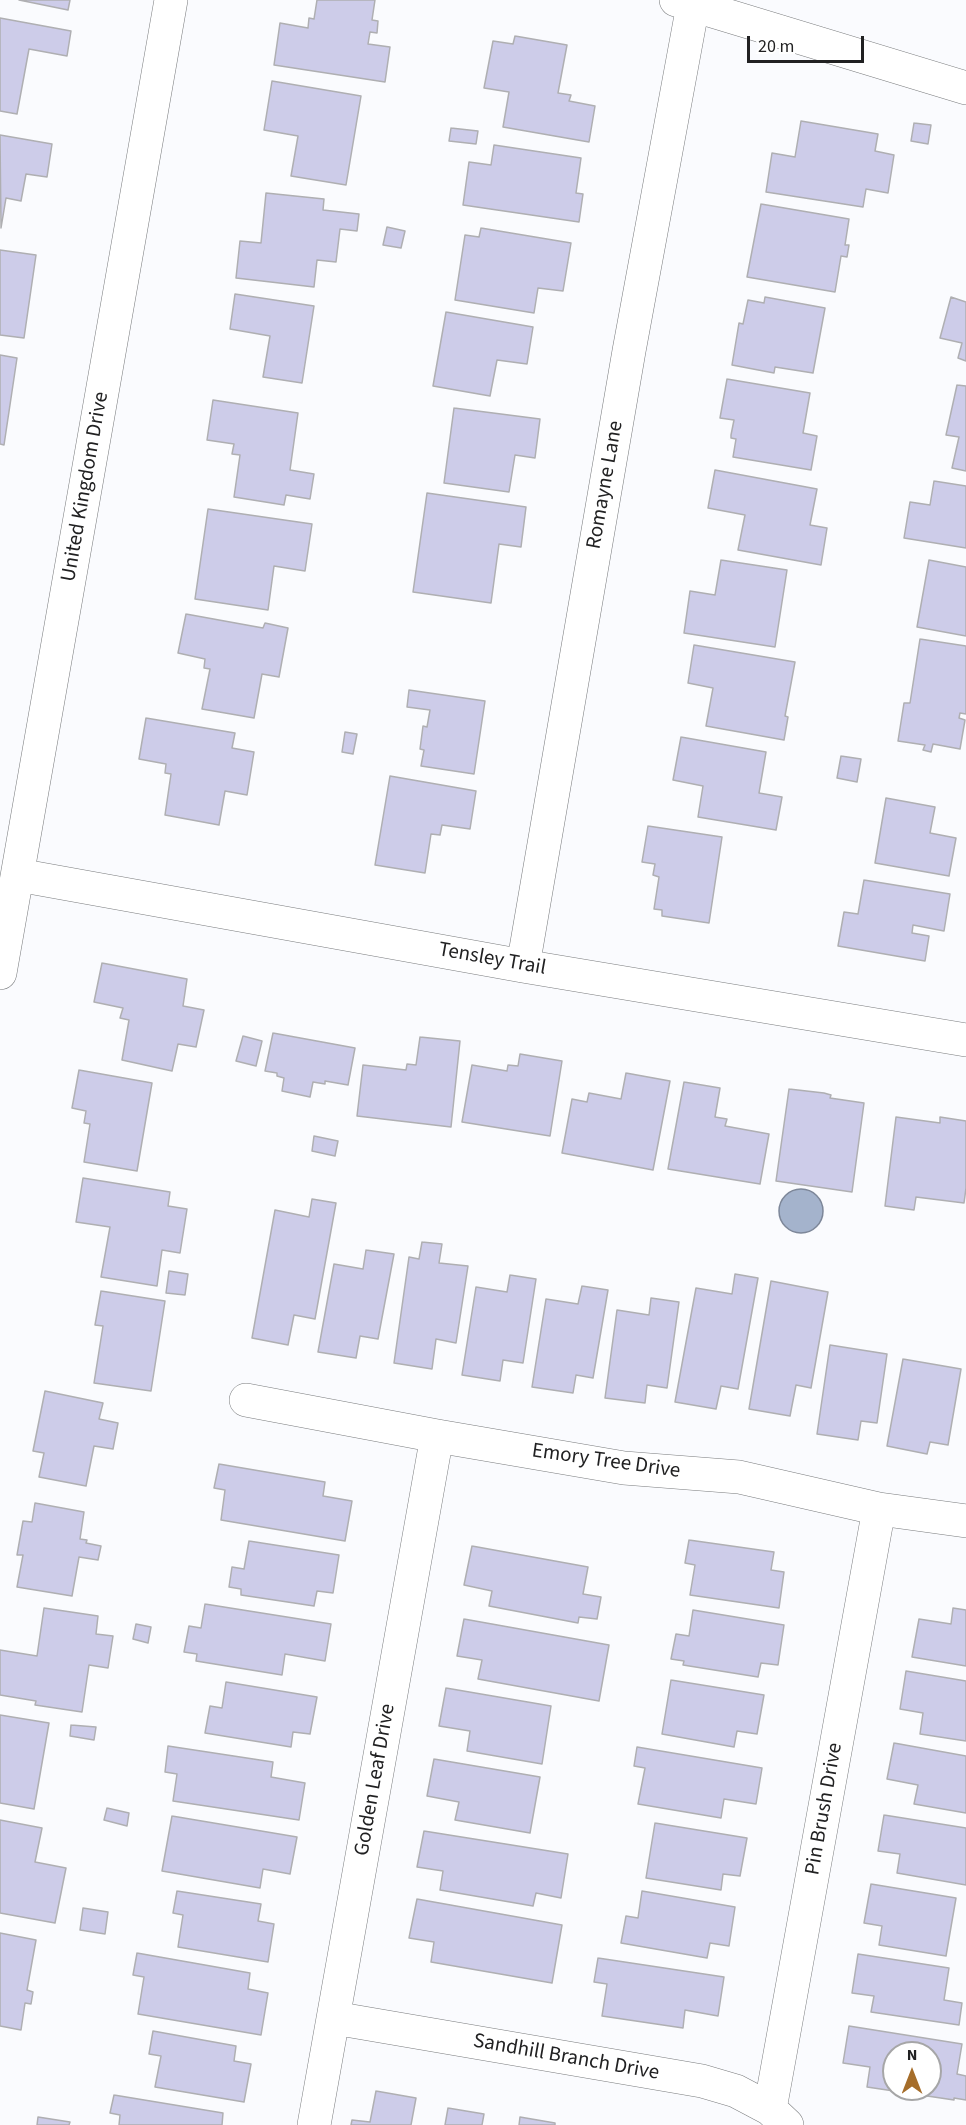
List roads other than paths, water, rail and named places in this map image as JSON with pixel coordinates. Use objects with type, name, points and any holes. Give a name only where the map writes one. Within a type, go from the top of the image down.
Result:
[{"type":"street","name":"United Kingdom Drive","points":[[0,973],[171,0]]},
{"type":"street","points":[[685,3],[966,88]]},
{"type":"street","name":"Romayne Lane","points":[[522,966],[627,362],[685,3]]},
{"type":"street","name":"Tensley Trail","points":[[18,875],[522,966],[966,1040]]},
{"type":"street","name":"Emory Tree Drive","points":[[246,1400],[624,1468],[739,1477],[879,1509],[966,1521]]},
{"type":"street","name":"Golden Leaf Drive","points":[[314,2125],[436,1436]]},
{"type":"street","name":"Pin Brush Drive","points":[[779,2117],[879,1509]]},
{"type":"street","name":"Sandhill Branch Drive","points":[[334,2018],[702,2081],[736,2091],[779,2117]]},
{"type":"water","points":[[801,1189],[810,1190],[817,1195],[822,1202],[822,1220],[817,1227],[810,1232],[801,1233],[792,1232],[785,1227],[780,1220],[779,1211],[780,1202],[785,1195],[792,1190]]}]
